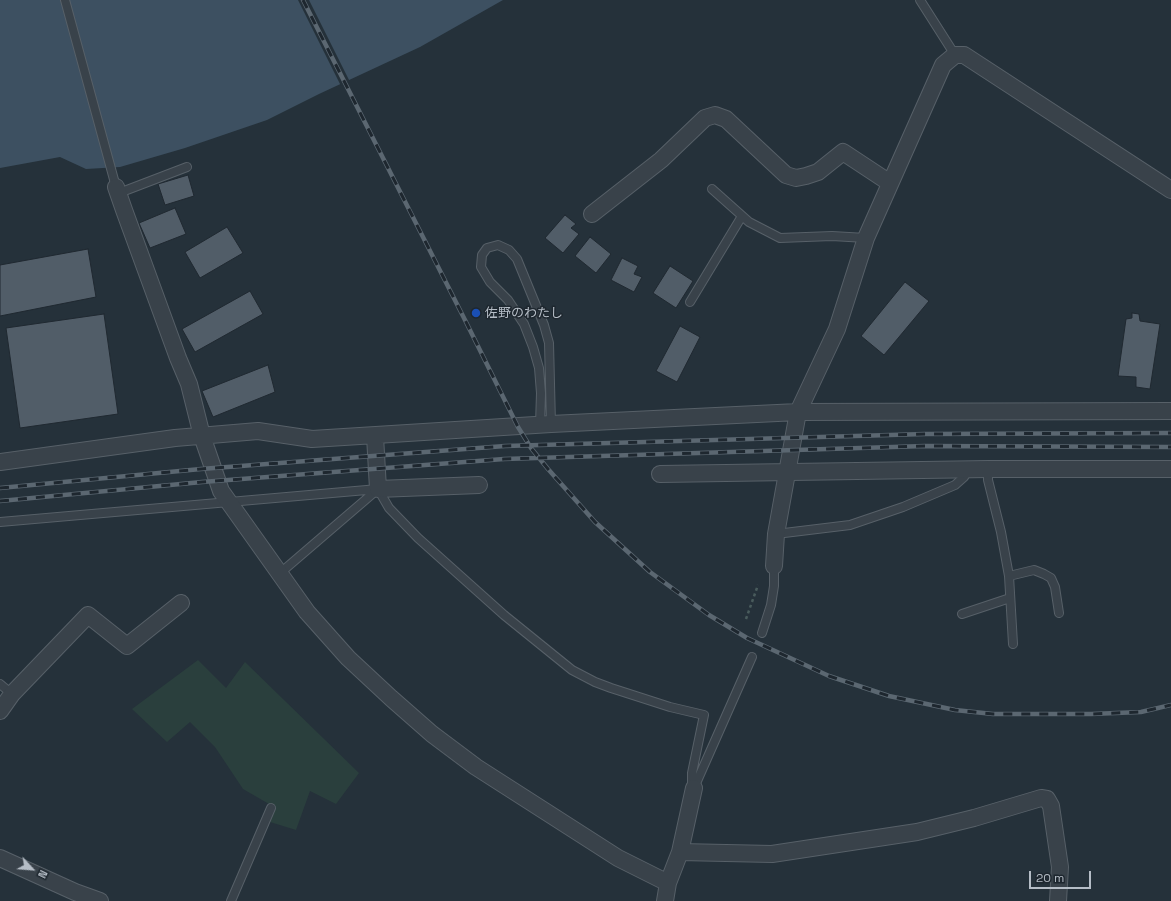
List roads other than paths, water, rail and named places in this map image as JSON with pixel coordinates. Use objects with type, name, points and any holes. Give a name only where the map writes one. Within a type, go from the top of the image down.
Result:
[{"type":"street","points":[[774,566],[776,534],[798,412],[837,329],[866,238],[943,65],[955,55],[964,55],[1171,190]]},
{"type":"street","points":[[592,214],[661,160],[704,118],[715,115],[726,119],[786,175],[796,178],[818,172],[843,152],[890,183]]},
{"type":"street","points":[[118,190],[178,358],[189,384],[202,436],[221,491],[278,574],[307,612],[348,658],[432,734],[476,767],[618,858],[668,883]]},
{"type":"street","points":[[0,462],[175,438],[258,432],[312,439],[545,424],[798,412],[1171,411]]},
{"type":"street","points":[[375,436],[378,489],[480,485]]},
{"type":"street","points":[[660,474],[988,469],[1171,469]]},
{"type":"street","points":[[0,711],[6,689],[88,616],[128,646],[181,603]]},
{"type":"street","points":[[664,901],[668,883],[680,852],[694,788]]},
{"type":"street","points":[[680,852],[779,853],[917,832],[974,818],[1041,798],[1047,800],[1051,806],[1060,867],[1058,901]]},
{"type":"street","points":[[0,858],[74,896],[100,901]]},
{"type":"lane","points":[[65,0],[118,190],[187,167]]},
{"type":"lane","points":[[920,0],[955,55]]},
{"type":"lane","points":[[712,189],[749,222],[780,238],[832,236],[866,238]]},
{"type":"lane","points":[[690,302],[742,216]]},
{"type":"lane","points":[[498,246],[509,250],[517,259],[544,325],[549,343],[545,424],[539,368],[533,347],[524,324],[508,300],[490,282],[481,267],[482,255],[487,248],[498,246]]},
{"type":"lane","points":[[988,469],[988,480],[1001,532],[1009,576],[1013,644]]},
{"type":"lane","points":[[776,534],[850,525],[903,507],[955,485],[969,470]]},
{"type":"lane","points":[[0,522],[378,489]]},
{"type":"lane","points":[[278,574],[378,489]]},
{"type":"lane","points":[[378,489],[389,508],[418,538],[504,614],[572,670],[595,682],[611,688],[670,707],[704,715],[692,773],[694,788]]},
{"type":"lane","points":[[762,633],[772,599],[774,586],[774,566]]},
{"type":"lane","points":[[1009,576],[1034,570],[1051,578],[1055,587],[1058,613]]},
{"type":"lane","points":[[962,614],[1010,598]]},
{"type":"lane","points":[[694,788],[752,658]]},
{"type":"lane","points":[[231,901],[271,808]]},
{"type":"water","points":[[0,0],[503,0],[420,47],[267,120],[185,148],[120,167],[86,169],[60,157],[0,168]]},
{"type":"railway","points":[[303,0],[518,427],[531,448],[548,469],[595,522],[650,572],[709,615],[747,638],[829,676],[889,696],[955,710],[993,714],[1091,714],[1141,712],[1171,705]]},
{"type":"railway","points":[[0,488],[201,469],[505,446],[925,434],[1171,433]]},
{"type":"railway","points":[[0,501],[202,482],[504,459],[925,446],[1171,447]]},
{"type":"place","name":"佐野のわたし","points":[[476,313]]}]
